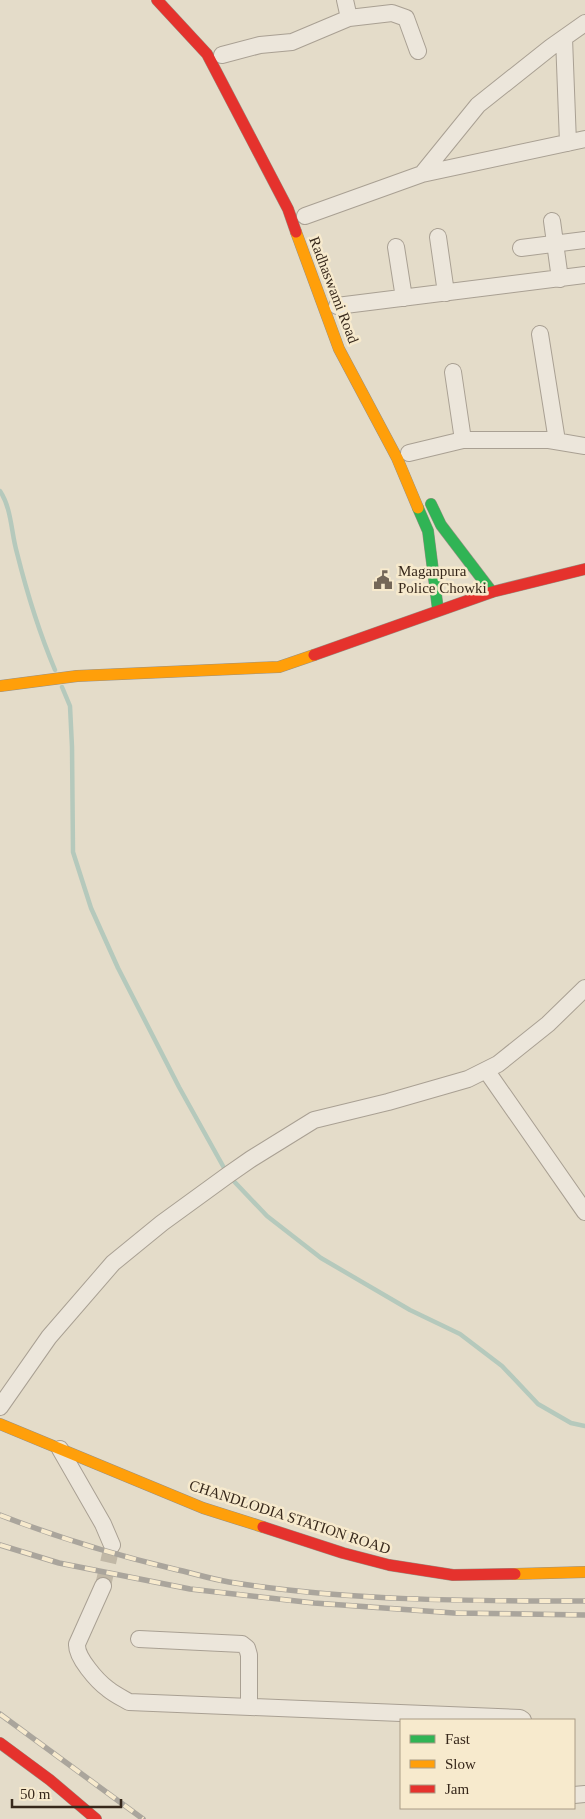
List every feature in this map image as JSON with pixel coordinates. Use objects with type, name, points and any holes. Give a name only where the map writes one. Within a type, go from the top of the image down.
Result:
[{"type":"street","name":"Radhaswami Road","points":[[157,0],[207,54],[288,209],[339,349],[397,458],[428,531],[438,610]]},
{"type":"street","points":[[345,0],[349,18]]},
{"type":"street","points":[[222,55],[260,45],[292,42],[349,18],[392,13],[406,18],[418,51]]},
{"type":"street","points":[[422,174],[478,105],[585,23]]},
{"type":"street","points":[[564,38],[568,143]]},
{"type":"street","points":[[304,215],[422,174],[585,140]]},
{"type":"street","points":[[552,222],[560,279]]},
{"type":"street","points":[[438,237],[446,293]]},
{"type":"street","points":[[521,248],[585,240]]},
{"type":"street","points":[[396,247],[404,298]]},
{"type":"street","points":[[337,305],[585,276]]},
{"type":"street","points":[[540,334],[557,441]]},
{"type":"street","points":[[453,372],[463,440]]},
{"type":"street","points":[[409,453],[463,440],[557,441],[585,446]]},
{"type":"street","points":[[425,489],[440,526],[492,592]]},
{"type":"street","points":[[0,686],[77,676],[278,667],[492,592],[585,569]]},
{"type":"street","points":[[0,1407],[49,1337],[113,1263],[162,1223],[251,1159],[314,1120],[388,1102],[468,1079],[498,1064],[548,1024],[584,991]]},
{"type":"street","points":[[486,1070],[585,1212]]},
{"type":"street","name":"CHANDLODIA STATION ROAD","points":[[0,1424],[203,1508],[343,1553],[389,1565],[453,1575],[585,1572]]},
{"type":"street","points":[[60,1449],[103,1524],[112,1545]]},
{"type":"street","points":[[103,1586],[76,1650],[89,1670],[108,1689],[129,1702],[522,1719]]},
{"type":"street","points":[[139,1639],[242,1644],[247,1648],[249,1655],[249,1706]]},
{"type":"street","points":[[0,1743],[50,1780],[96,1819]]},
{"type":"waterway","points":[[0,491],[7,505],[29,598],[55,670]]},
{"type":"waterway","points":[[62,687],[70,706],[73,852],[91,908],[118,968],[179,1087],[228,1175],[267,1216],[321,1258],[410,1310],[460,1334],[502,1366],[538,1404],[571,1423],[585,1426]]},
{"type":"tunnel","points":[[103,1586],[112,1545]]},
{"type":"railway","points":[[0,1515],[108,1552],[229,1582],[317,1593],[407,1599],[585,1601]]},
{"type":"railway","points":[[0,1545],[59,1563],[190,1589],[314,1603],[454,1613],[585,1615]]},
{"type":"railway","points":[[0,1714],[143,1819]]},
{"type":"traffic: fast","points":[[431,504],[441,525],[492,592]]},
{"type":"traffic: fast","points":[[418,508],[428,531],[438,610]]},
{"type":"traffic: slow","points":[[296,232],[339,349],[397,458],[418,508]]},
{"type":"traffic: slow","points":[[0,686],[77,676],[279,667],[314,655]]},
{"type":"traffic: slow","points":[[0,1424],[203,1508],[263,1527]]},
{"type":"traffic: slow","points":[[515,1574],[585,1572]]},
{"type":"traffic: jam","points":[[157,0],[207,54],[288,209],[296,232]]},
{"type":"traffic: jam","points":[[314,655],[492,592],[585,569]]},
{"type":"traffic: jam","points":[[263,1527],[343,1553],[389,1565],[453,1575],[515,1574]]},
{"type":"traffic: jam","points":[[0,1743],[50,1780],[96,1819]]},
{"type":"place","name":"Maganpura Police Chowki","points":[[383,580]]}]
